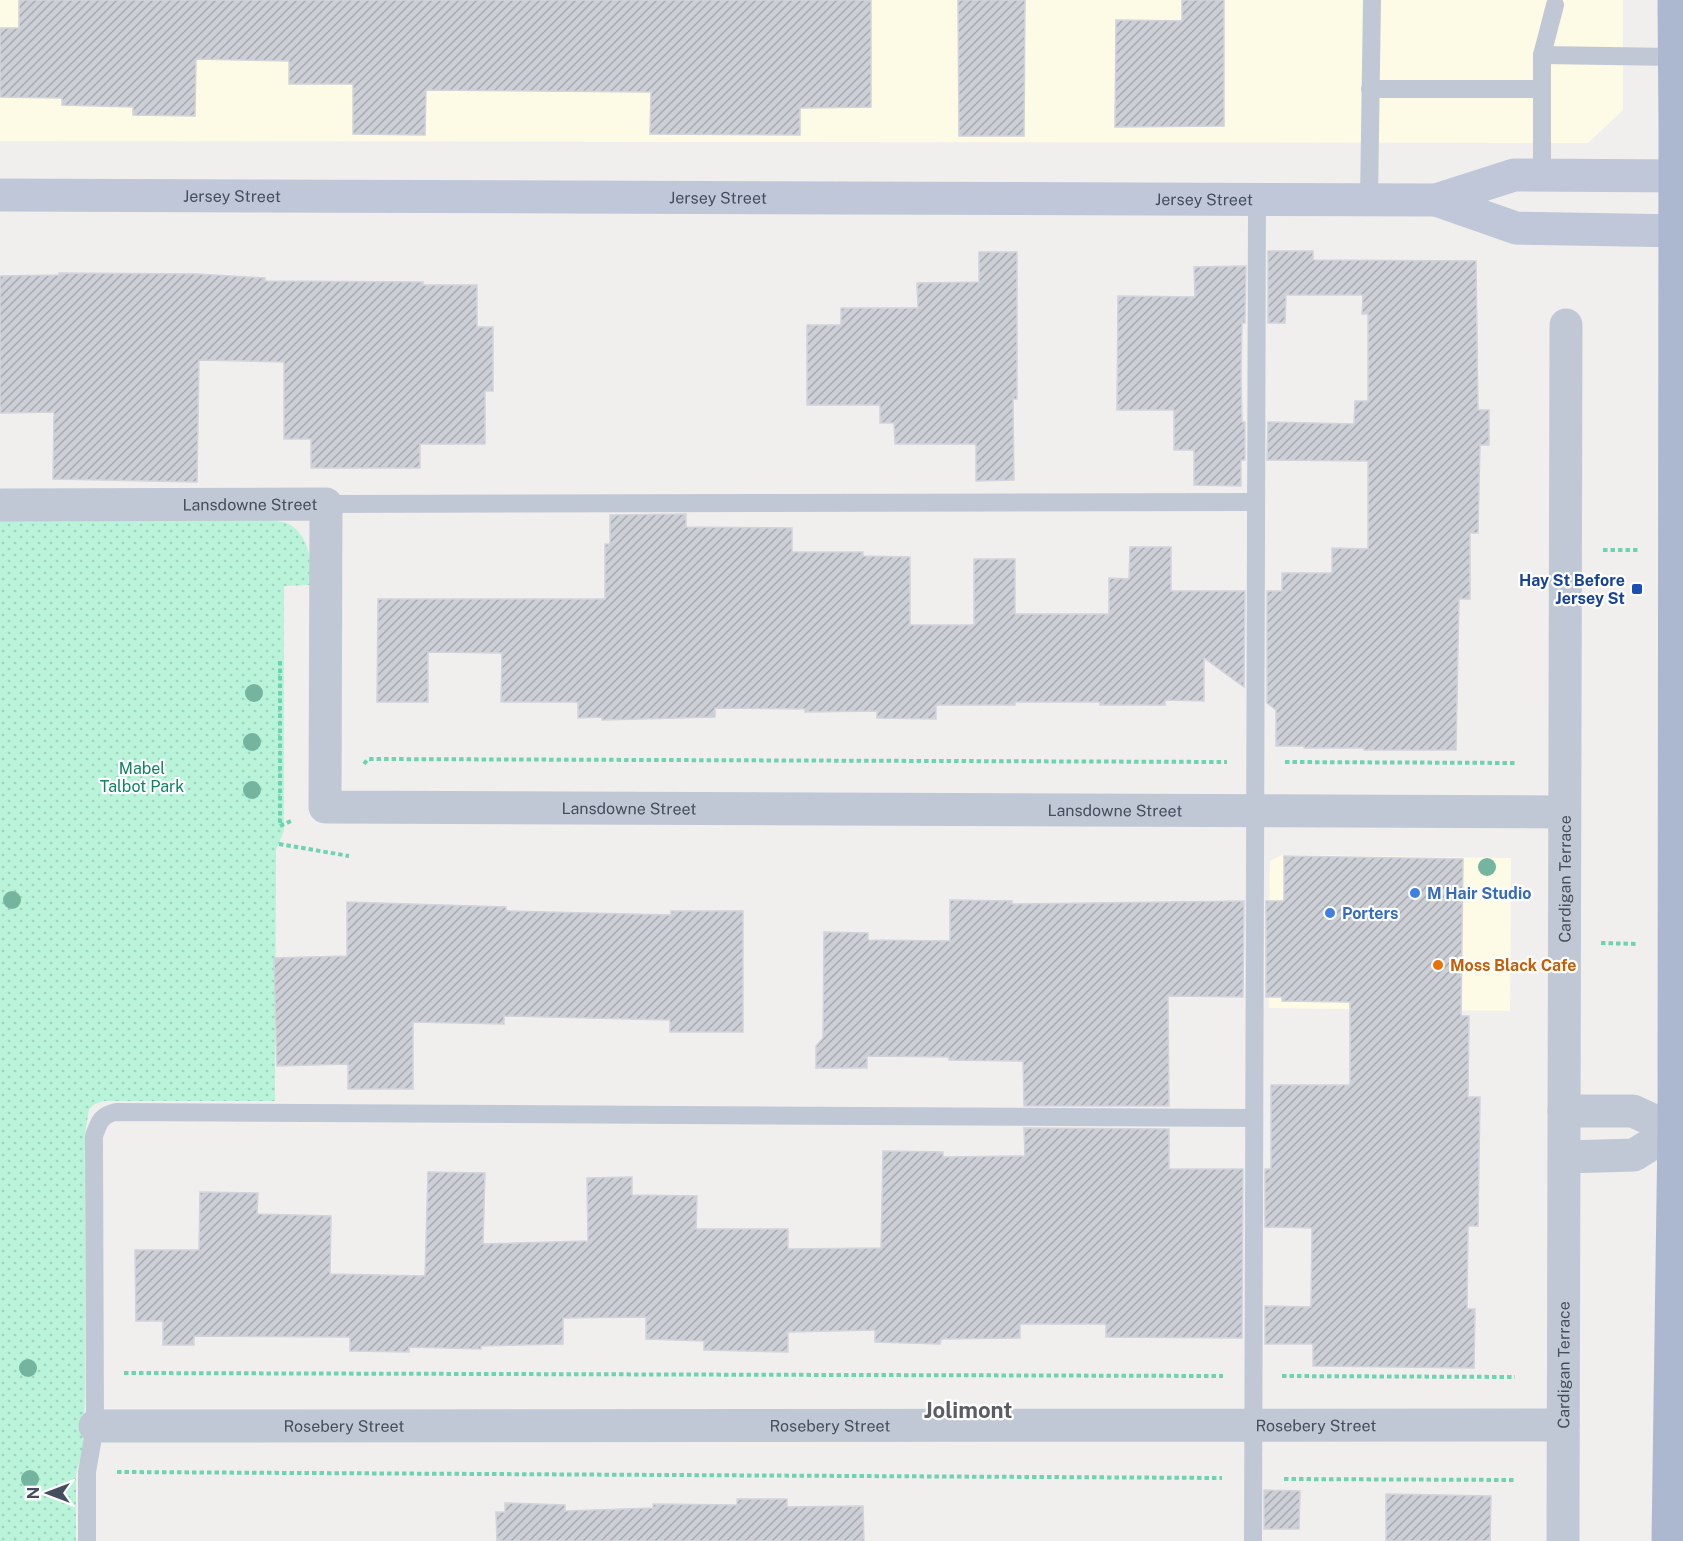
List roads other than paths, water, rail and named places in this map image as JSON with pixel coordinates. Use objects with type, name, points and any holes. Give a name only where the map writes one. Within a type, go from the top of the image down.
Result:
[{"type":"main road","points":[[1668,1541],[1680,1129],[1675,944],[1679,176],[1674,0]]},
{"type":"street","name":"Jersey Street","points":[[0,195],[1436,200],[1514,175],[1679,176]]},
{"type":"street","name":"Jersey Street","points":[[1436,200],[1516,228],[1679,231]]},
{"type":"street","name":"Cardigan Terrace","points":[[1563,1541],[1566,325]]},
{"type":"street","name":"Lansdowne Street","points":[[0,505],[326,504],[325,807],[1563,812]]},
{"type":"street","points":[[1564,1111],[1633,1111],[1680,1129]]},
{"type":"street","points":[[1565,1157],[1634,1155],[1680,1129]]},
{"type":"street","name":"Rosebery Street","points":[[95,1426],[1563,1425]]},
{"type":"lane","points":[[1369,200],[1372,0]]},
{"type":"lane","points":[[1542,175],[1542,55],[1555,5]]},
{"type":"lane","points":[[1542,55],[1675,57]]},
{"type":"lane","points":[[1370,89],[1542,89]]},
{"type":"lane","points":[[1253,1541],[1257,200]]},
{"type":"lane","points":[[326,504],[1256,502]]},
{"type":"lane","points":[[87,1541],[87,1472],[95,1426],[94,1136],[98,1124],[106,1114],[116,1112],[1254,1118]]},
{"type":"place","name":"Hay St Before Jersey St","points":[[1637,589]]},
{"type":"place","name":"M Hair Studio","points":[[1415,893]]},
{"type":"place","name":"Porters","points":[[1330,913]]},
{"type":"place","name":"Moss Black Cafe","points":[[1438,965]]},
{"type":"district","name":"Jolimont","points":[[968,1410]]},
{"type":"park label","name":"Mabel Talbot Park","points":[[142,777]]}]
